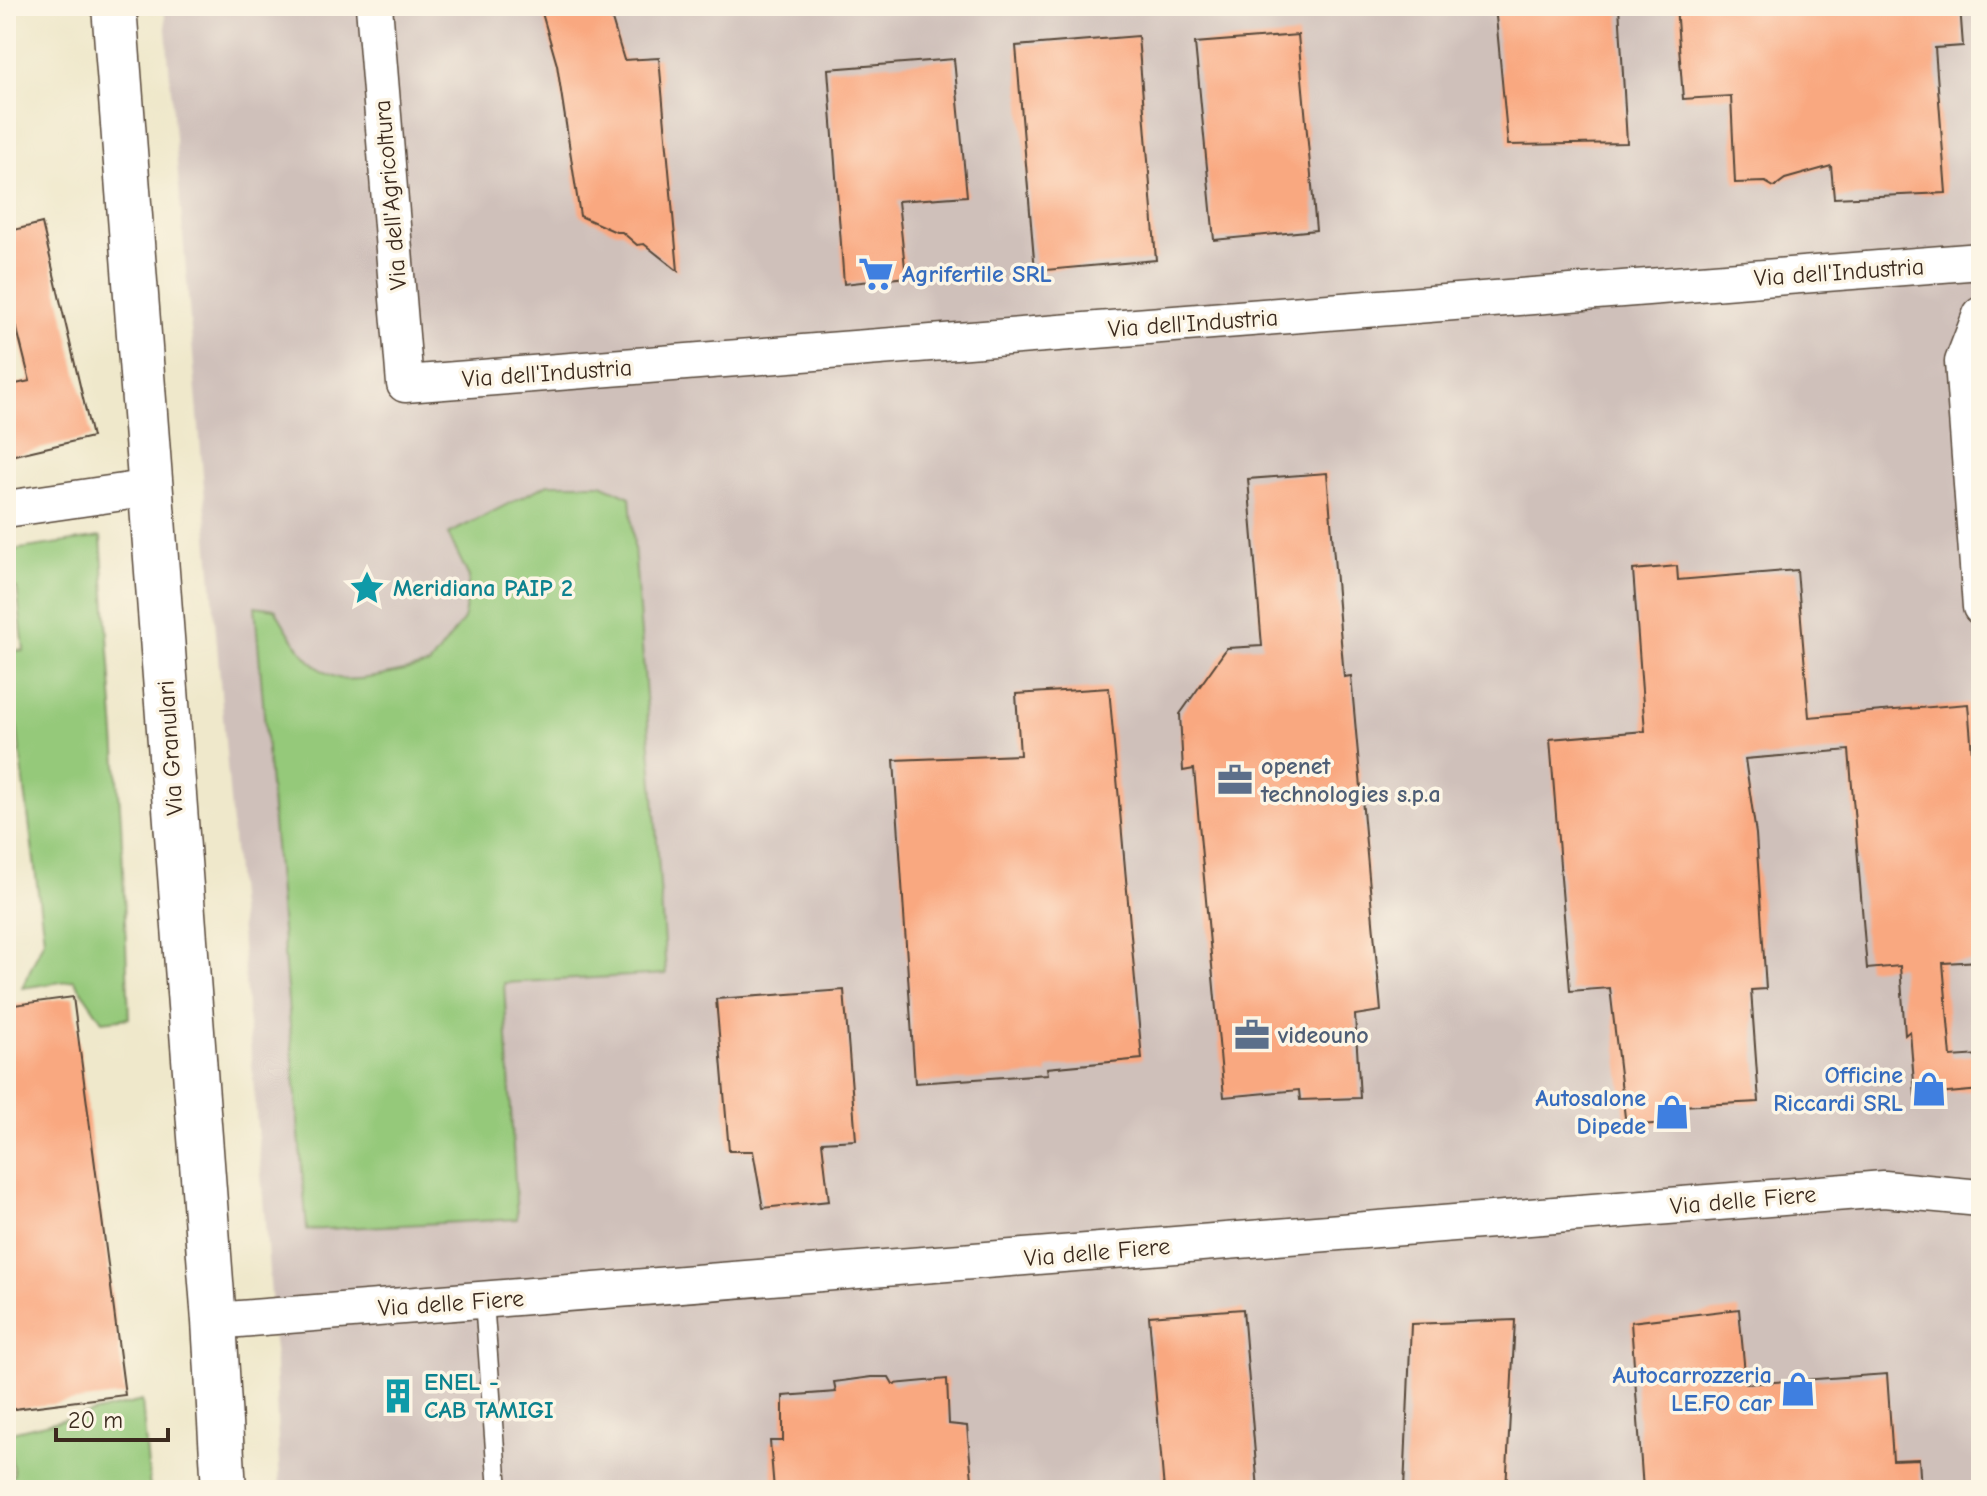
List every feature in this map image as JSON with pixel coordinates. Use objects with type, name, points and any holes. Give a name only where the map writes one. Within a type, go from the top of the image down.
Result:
[{"type":"street","name":"Via Granulari","points":[[114,6],[214,1321],[224,1490]]},
{"type":"street","name":"Via dell'Agricoltura","points":[[374,6],[405,384]]},
{"type":"street","name":"Via dell'Industria","points":[[405,384],[1981,261]]},
{"type":"street","points":[[1981,315],[1963,362],[1981,607]]},
{"type":"street","points":[[6,509],[151,488]]},
{"type":"street","name":"Via delle Fiere","points":[[214,1321],[1884,1189],[1980,1197]]},
{"type":"street","points":[[1980,1197],[1981,1218]]},
{"type":"lane","points":[[484,1301],[498,1490]]},
{"type":"shaded area","points":[[164,6],[1981,6],[1981,1490],[280,1490],[273,1319]]},
{"type":"green space","points":[[548,484],[601,484],[630,497],[666,974],[504,983],[517,1219],[307,1230],[255,606],[275,609],[310,661],[342,679],[361,679],[429,665],[464,619],[469,577],[448,534]]},
{"type":"green space","points":[[101,537],[121,821],[129,1018],[102,1021],[74,980],[22,988],[44,939],[7,649],[24,651],[17,588],[6,588],[6,551]]},
{"type":"green space","points":[[142,1401],[150,1490],[6,1490],[6,1476],[14,1475],[7,1433]]},
{"type":"building","points":[[540,6],[608,6],[624,60],[659,58],[678,271],[644,244],[637,245],[622,232],[580,216],[557,65]]},
{"type":"building","points":[[1495,6],[1619,6],[1627,143],[1508,145]]},
{"type":"building","points":[[1676,6],[1960,6],[1963,46],[1935,48],[1946,193],[1834,198],[1831,166],[1785,179],[1774,187],[1765,182],[1735,183],[1731,96],[1683,99]]},
{"type":"building","points":[[1298,35],[1316,230],[1214,240],[1195,43]]},
{"type":"building","points":[[1138,36],[1156,260],[1035,271],[1016,46]]},
{"type":"building","points":[[954,59],[967,196],[898,201],[906,277],[844,284],[828,69]]},
{"type":"building","points":[[42,223],[92,437],[6,457],[6,386],[30,381],[10,301],[6,302],[6,232]]},
{"type":"building","points":[[1327,473],[1344,677],[1351,676],[1381,1011],[1355,1015],[1360,1098],[1300,1100],[1299,1090],[1224,1097],[1194,769],[1183,771],[1180,714],[1227,648],[1262,646],[1248,479]]},
{"type":"building","points":[[1677,566],[1678,580],[1797,570],[1809,717],[1968,704],[1981,864],[1981,961],[1943,963],[1951,1057],[1981,1055],[1981,1090],[1915,1096],[1910,1031],[1905,1035],[1900,966],[1867,969],[1849,750],[1745,759],[1756,834],[1766,989],[1751,990],[1759,1102],[1680,1106],[1681,1122],[1626,1126],[1610,988],[1570,991],[1550,739],[1645,731],[1633,570]]},
{"type":"building","points":[[1109,688],[1142,1059],[1047,1068],[1048,1074],[915,1083],[894,760],[1020,755],[1016,694]]},
{"type":"building","points":[[844,990],[856,1140],[822,1142],[829,1201],[763,1208],[753,1151],[729,1151],[716,999]]},
{"type":"building","points":[[73,997],[125,1395],[6,1410],[6,1006]]},
{"type":"building","points":[[1243,1309],[1258,1490],[1164,1490],[1149,1316]]},
{"type":"building","points":[[1739,1309],[1746,1384],[1887,1374],[1893,1460],[1919,1459],[1921,1490],[1643,1490],[1631,1322]]},
{"type":"building","points":[[1515,1320],[1506,1490],[1404,1490],[1411,1324]]},
{"type":"building","points":[[889,1377],[893,1384],[947,1379],[949,1424],[967,1426],[973,1490],[774,1490],[770,1441],[783,1441],[783,1396],[836,1392],[834,1382]]},
{"type":"place","name":"Agrifertile SRL","points":[[876,274]]},
{"type":"place","name":"Meridiana PAIP 2","points":[[367,588]]},
{"type":"place","name":"openet technologies s.p.a","points":[[1235,780]]},
{"type":"place","name":"videouno","points":[[1252,1035]]},
{"type":"place","name":"Officine Riccardi SRL","points":[[1929,1089]]},
{"type":"place","name":"Autosalone Dipede","points":[[1672,1112]]},
{"type":"place","name":"Autocarrozzeria LE.FO car","points":[[1798,1389]]},
{"type":"place","name":"ENEL - CAB TAMIGI","points":[[398,1396]]}]
